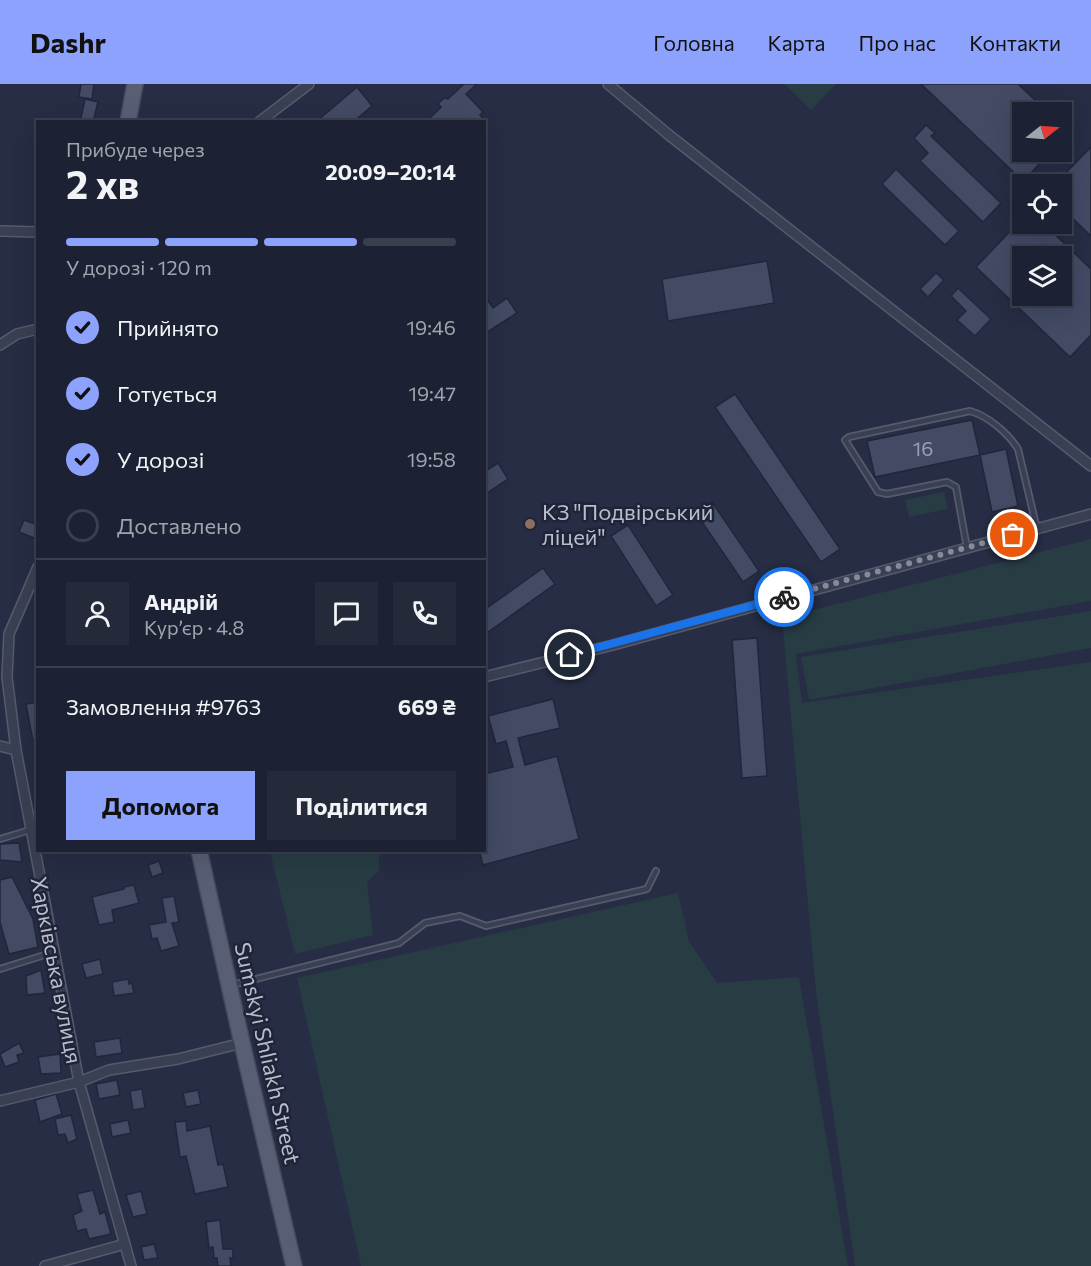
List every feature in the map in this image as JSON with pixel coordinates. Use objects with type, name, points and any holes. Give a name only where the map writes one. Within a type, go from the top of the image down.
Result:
[{"type":"main road","points":[[128,120],[135,84]]},
{"type":"main road","name":"Sumskyi Shliakh Street","points":[[200,852],[294,1266]]},
{"type":"street","points":[[262,120],[309,84]]},
{"type":"street","points":[[608,84],[669,135],[1091,466]]},
{"type":"street","points":[[0,231],[36,232]]},
{"type":"street","points":[[0,345],[17,334],[36,329]]},
{"type":"street","points":[[486,677],[613,645],[1091,514]]},
{"type":"street","name":"Харківська вулиця","points":[[36,572],[9,634],[7,677],[16,750],[79,1082],[131,1266]]},
{"type":"street","points":[[0,746],[16,750]]},
{"type":"street","points":[[0,1101],[79,1082],[109,1070],[178,1059],[242,1043]]},
{"type":"street","points":[[45,1266],[125,1244]]},
{"type":"lane","points":[[967,548],[956,488],[947,482],[887,494],[878,492],[845,440],[849,437],[970,411],[980,414],[1011,439],[1018,449],[1037,529]]},
{"type":"lane","points":[[0,839],[30,830]]},
{"type":"lane","points":[[230,986],[399,943],[426,923],[460,915],[486,926],[646,888],[656,871]]},
{"type":"lane","points":[[0,969],[54,952]]},
{"type":"shaded area","points":[[784,84],[836,84],[811,110]]},
{"type":"shaded area","points":[[944,492],[948,509],[909,517],[905,500]]},
{"type":"shaded area","points":[[1091,539],[1091,601],[796,654],[802,703],[1091,662],[1091,1266],[855,1266],[816,992],[782,618]]},
{"type":"shaded area","points":[[1091,611],[1091,648],[809,700],[801,657]]},
{"type":"shaded area","points":[[270,852],[379,852],[379,870],[367,883],[373,935],[295,954]]},
{"type":"shaded area","points":[[678,893],[689,941],[717,983],[799,977],[848,1266],[361,1266],[297,978]]},
{"type":"building","points":[[81,84],[94,84],[92,99],[79,97]]},
{"type":"building","points":[[464,84],[477,84],[466,94],[483,112],[480,115],[484,120],[428,120],[441,107],[438,104],[444,98],[448,99]]},
{"type":"building","points":[[921,84],[1018,84],[1037,102],[1012,102],[1012,162],[1041,162],[1030,174],[1016,174]]},
{"type":"building","points":[[357,87],[372,106],[355,120],[318,120]]},
{"type":"building","points":[[85,99],[98,102],[94,120],[80,120]]},
{"type":"building","points":[[926,125],[935,133],[931,136],[1001,203],[983,222],[920,161],[928,153],[914,138]]},
{"type":"building","points":[[1091,147],[1091,236],[1072,218],[1072,174],[1065,174]]},
{"type":"building","points":[[896,169],[959,231],[945,245],[882,184]]},
{"type":"building","points":[[1012,229],[1012,234],[1054,234],[1067,246],[1012,246],[1012,301],[976,267]]},
{"type":"building","points":[[1072,251],[1091,269],[1091,335],[1070,357],[1017,306],[1072,306]]},
{"type":"building","points":[[767,261],[774,303],[668,321],[662,279]]},
{"type":"building","points":[[936,273],[944,280],[928,297],[920,289]]},
{"type":"building","points":[[958,288],[991,319],[975,336],[957,320],[966,311],[951,296]]},
{"type":"building","points":[[486,298],[493,308],[507,298],[517,313],[486,333]]},
{"type":"building","points":[[735,394],[840,549],[821,562],[715,407]]},
{"type":"building","points":[[972,420],[980,455],[875,477],[867,441]]},
{"type":"building","points":[[1006,449],[1018,506],[992,512],[980,455]]},
{"type":"building","points":[[498,463],[508,479],[486,494],[486,471]]},
{"type":"building","points":[[712,502],[759,571],[743,582],[696,513]]},
{"type":"building","points":[[24,520],[36,524],[34,538],[19,532]]},
{"type":"building","points":[[628,525],[673,595],[656,606],[611,536]]},
{"type":"building","points":[[543,568],[555,584],[486,634],[486,609]]},
{"type":"building","points":[[757,638],[767,776],[742,778],[732,640]]},
{"type":"building","points":[[553,699],[560,728],[518,738],[525,765],[557,756],[579,839],[483,865],[480,852],[486,852],[486,774],[513,767],[506,741],[496,744],[488,716]]},
{"type":"building","points":[[36,702],[36,741],[33,741],[26,704]]},
{"type":"building","points":[[19,843],[22,862],[0,860],[0,844]]},
{"type":"building","points":[[159,861],[163,873],[152,877],[148,865]]},
{"type":"building","points":[[12,877],[33,919],[38,947],[9,954],[0,922],[0,880]]},
{"type":"building","points":[[134,885],[139,903],[112,910],[114,922],[99,925],[92,897]]},
{"type":"building","points":[[174,896],[179,922],[172,923],[179,946],[161,951],[157,938],[152,939],[149,925],[166,922],[162,898]]},
{"type":"building","points":[[100,959],[103,974],[86,978],[82,964]]},
{"type":"building","points":[[41,970],[45,993],[27,995],[26,976]]},
{"type":"building","points":[[128,979],[129,984],[132,983],[134,993],[114,996],[112,982]]},
{"type":"building","points":[[120,1038],[122,1053],[96,1057],[94,1042]]},
{"type":"building","points":[[19,1043],[24,1053],[17,1055],[19,1062],[5,1067],[0,1054]]},
{"type":"building","points":[[60,1054],[61,1073],[41,1074],[38,1057]]},
{"type":"building","points":[[117,1080],[120,1095],[99,1099],[96,1084]]},
{"type":"building","points":[[142,1089],[145,1108],[133,1110],[130,1091]]},
{"type":"building","points":[[198,1090],[201,1104],[186,1107],[183,1093]]},
{"type":"building","points":[[56,1094],[62,1114],[40,1122],[35,1100]]},
{"type":"building","points":[[71,1115],[77,1139],[68,1143],[65,1134],[58,1135],[55,1119]]},
{"type":"building","points":[[128,1120],[131,1133],[112,1137],[110,1124]]},
{"type":"building","points":[[186,1121],[187,1131],[210,1126],[218,1165],[223,1164],[228,1187],[195,1194],[186,1156],[180,1157],[175,1122]]},
{"type":"building","points":[[93,1190],[100,1214],[105,1212],[111,1234],[89,1239],[86,1229],[77,1231],[73,1215],[82,1211],[77,1194]]},
{"type":"building","points":[[141,1191],[147,1214],[133,1217],[126,1195]]},
{"type":"building","points":[[220,1220],[223,1249],[233,1249],[233,1258],[230,1258],[231,1266],[218,1266],[217,1258],[214,1258],[213,1247],[209,1248],[206,1222]]},
{"type":"building","points":[[154,1244],[158,1258],[144,1260],[141,1247]]},
{"type":"way so far","points":[[784,597],[1013,535]]},
{"type":"place","name":"КЗ \"Подвірський ліцей\"","points":[[530,524]]},
{"type":"route","points":[[570,655],[784,597]]}]
